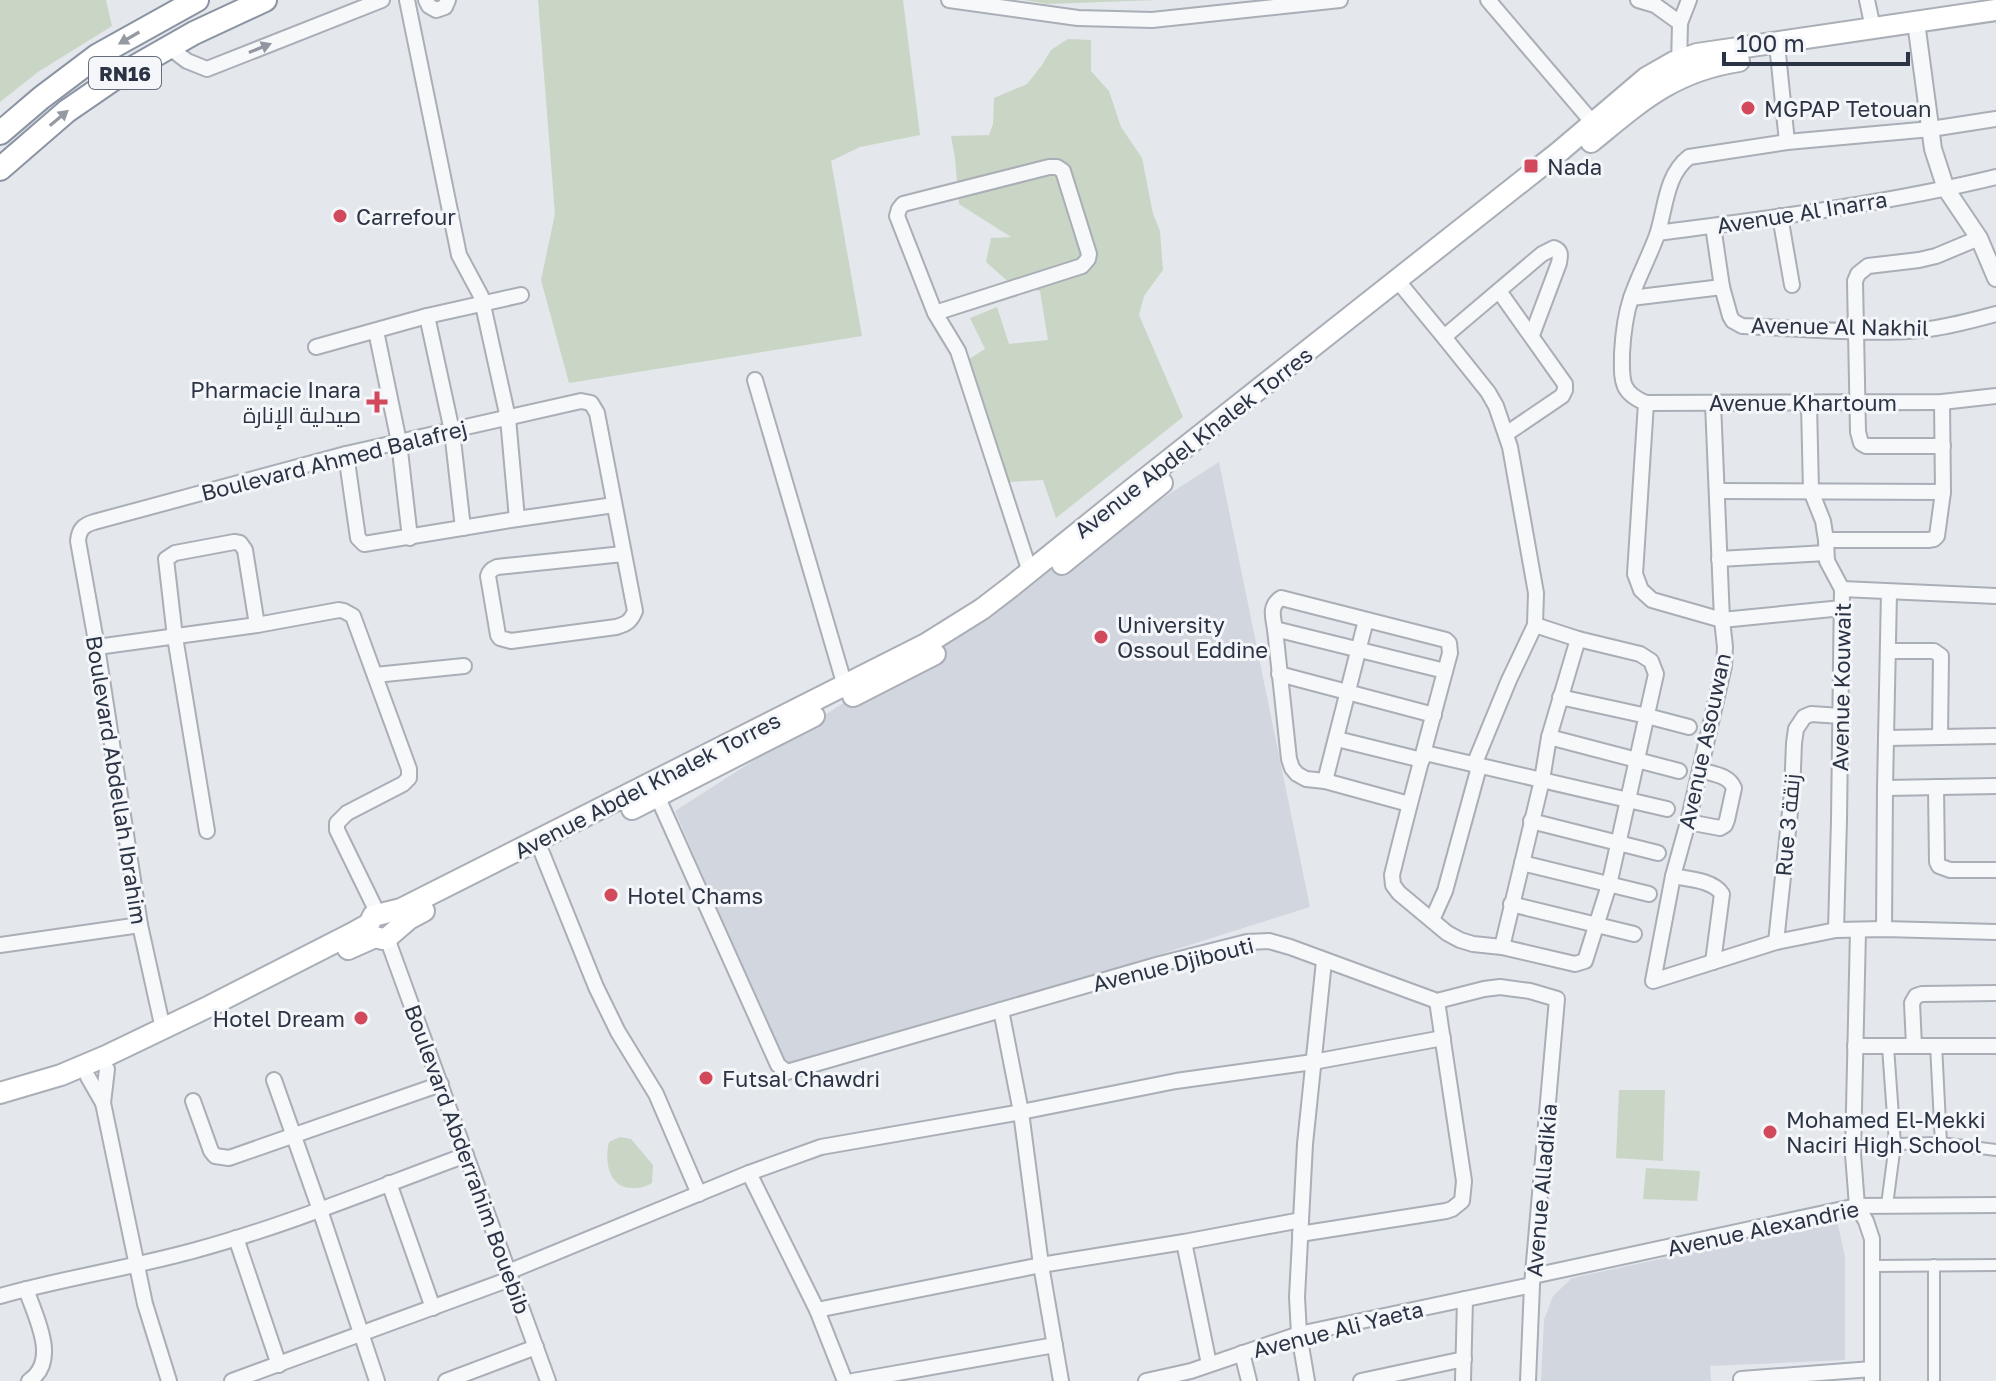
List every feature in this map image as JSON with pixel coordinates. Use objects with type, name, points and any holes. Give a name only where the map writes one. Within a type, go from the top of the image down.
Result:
[{"type":"highway","name":"RN16","points":[[0,133],[98,55],[197,0]]},
{"type":"highway","name":"RN16","points":[[0,169],[67,111],[115,78],[194,33],[265,0]]},
{"type":"main road","name":"Avenue Abdel Khalek Torres","points":[[0,1106],[98,1073],[381,926],[401,909],[885,681],[959,639],[1088,543],[1195,456],[1646,78],[1680,69],[1917,28],[1996,10]]},
{"type":"main road","name":"Avenue Abdel Khalek Torres","points":[[0,1093],[83,1066],[316,953],[381,926],[409,919],[542,853],[954,627],[1030,572],[1642,100],[1697,54],[1873,28],[1996,23]]},
{"type":"street","points":[[170,48],[187,61],[207,69],[382,0]]},
{"type":"street","points":[[407,0],[459,255],[481,296],[508,418],[517,519]]},
{"type":"street","points":[[411,16],[421,12],[428,3],[432,9],[441,9],[448,0]]},
{"type":"street","points":[[949,0],[1078,18],[1152,20],[1340,0]]},
{"type":"street","points":[[1488,0],[1593,123]]},
{"type":"street","points":[[1638,0],[1655,5],[1680,23]]},
{"type":"street","points":[[1680,69],[1680,23],[1689,0]]},
{"type":"street","points":[[1867,0],[1873,28]]},
{"type":"street","points":[[1917,28],[1938,167],[1946,189],[1979,238],[1996,278]]},
{"type":"street","points":[[1778,54],[1787,142]]},
{"type":"street","points":[[1842,608],[1722,620],[1652,600],[1641,590],[1635,574],[1646,403],[1627,392],[1622,379],[1625,322],[1631,298],[1658,233],[1673,175],[1689,157],[1787,142],[1931,129],[1996,119]]},
{"type":"street","points":[[935,313],[1082,266],[1086,262],[1089,254],[1063,171],[1049,167],[903,204],[897,216],[935,313],[958,351],[1030,572]]},
{"type":"street","name":"Avenue Al Inarra","points":[[1658,233],[1946,189],[1996,177]]},
{"type":"street","points":[[1780,216],[1792,285]]},
{"type":"street","name":"Avenue Al Nakhil","points":[[1713,226],[1722,287],[1730,316],[1742,326],[1856,330],[1932,328],[1996,314]]},
{"type":"street","points":[[1943,446],[1866,446],[1861,443],[1858,432],[1855,281],[1868,266],[1936,256],[1979,238]]},
{"type":"street","points":[[1444,337],[1554,248],[1560,254],[1559,263],[1532,335]]},
{"type":"street","points":[[1401,285],[1496,406],[1506,434],[1536,593],[1535,625],[1509,680],[1476,766],[1445,891],[1432,920]]},
{"type":"street","points":[[1631,298],[1722,287]]},
{"type":"street","points":[[1499,291],[1562,378],[1565,390],[1562,396],[1506,434]]},
{"type":"street","points":[[316,347],[427,316],[521,295]]},
{"type":"street","points":[[427,316],[452,431],[463,528]]},
{"type":"street","points":[[376,331],[399,442],[410,538]]},
{"type":"street","points":[[755,380],[845,686]]},
{"type":"street","name":"Avenue Khartoum","points":[[1646,403],[1942,402],[1996,396]]},
{"type":"street","name":"Boulevard Ahmed Balafrej","points":[[81,530],[86,524],[346,454],[581,401],[591,403],[597,413],[614,505]]},
{"type":"street","points":[[1719,559],[1826,546],[1934,539],[1939,532],[1943,492],[1942,402]]},
{"type":"street","name":"Avenue Asouwan","points":[[1713,403],[1724,666],[1673,876],[1653,981],[1713,962]]},
{"type":"street","name":"Avenue Kouwait","points":[[1809,404],[1811,491],[1823,521],[1830,570],[1842,589],[1836,930]]},
{"type":"street","points":[[346,454],[359,541],[367,544],[614,505],[635,611],[629,622],[616,627],[511,641],[500,638],[488,576],[493,569],[623,554]]},
{"type":"street","points":[[1717,491],[1943,492]]},
{"type":"street","name":"Boulevard Abdellah Ibrahim","points":[[81,530],[78,541],[140,925],[163,1029]]},
{"type":"street","points":[[207,831],[175,637],[166,559],[175,553],[240,543],[245,550],[257,625]]},
{"type":"street","points":[[1842,589],[1996,596]]},
{"type":"street","points":[[1884,929],[1889,592]]},
{"type":"street","points":[[1409,804],[1325,781],[1306,779],[1292,768],[1272,612],[1281,598],[1446,640],[1451,646],[1424,757],[1409,804],[1392,875],[1393,885],[1460,940],[1575,964],[1585,961],[1609,885],[1656,674],[1651,661],[1640,654],[1535,625]]},
{"type":"street","points":[[97,647],[257,625],[339,610],[355,620],[375,675],[464,666]]},
{"type":"street","points":[[1325,781],[1366,620]]},
{"type":"street","points":[[1275,629],[1445,671]]},
{"type":"street","points":[[1502,947],[1542,780],[1549,737],[1578,639]]},
{"type":"street","points":[[1888,651],[1934,651],[1941,656],[1940,737]]},
{"type":"street","points":[[1279,674],[1434,715]]},
{"type":"street","name":"Boulevard Abderrahim Bouebib","points":[[375,675],[409,769],[409,778],[342,817],[336,826],[381,926],[548,1381]]},
{"type":"street","points":[[1560,697],[1689,727]]},
{"type":"street","name":"Rue 3 زنقة","points":[[1776,942],[1796,729],[1804,717],[1811,714],[1841,716]]},
{"type":"street","points":[[1886,738],[1996,736]]},
{"type":"street","points":[[1549,737],[1679,771]]},
{"type":"street","points":[[1337,739],[1476,766],[1667,809]]},
{"type":"street","points":[[1688,822],[1720,828],[1727,820],[1734,788],[1732,783],[1728,778],[1700,770]]},
{"type":"street","points":[[1885,788],[1996,786]]},
{"type":"street","points":[[1936,787],[1939,866],[1950,870],[1996,870]]},
{"type":"street","name":"Avenue Djibouti","points":[[654,790],[778,1065],[787,1072],[1145,968],[1247,942],[1269,941],[1290,947],[1437,1001]]},
{"type":"street","points":[[1531,821],[1658,853]]},
{"type":"street","points":[[542,853],[596,987],[618,1032],[656,1094],[699,1194]]},
{"type":"street","points":[[1522,863],[1649,894]]},
{"type":"street","points":[[1673,876],[1713,885],[1722,894],[1713,962],[1776,942],[1836,930],[1996,932]]},
{"type":"street","points":[[1511,904],[1634,934]]},
{"type":"street","points":[[0,945],[140,925]]},
{"type":"street","points":[[1741,1379],[1872,1375],[1872,1239],[1857,1206],[1853,1154],[1858,930]]},
{"type":"street","points":[[1307,1381],[1297,1297],[1305,1144],[1324,961]]},
{"type":"street","name":"Avenue Alladikia","points":[[1437,1001],[1500,987],[1557,999],[1533,1280],[1528,1381]]},
{"type":"street","points":[[1914,1046],[1912,1003],[1916,996],[1996,993]]},
{"type":"street","points":[[817,1310],[1041,1265],[1184,1242],[1452,1209],[1460,1203],[1464,1181],[1437,1001]]},
{"type":"street","points":[[1001,1010],[1021,1112],[1041,1265],[1061,1381]]},
{"type":"street","points":[[232,1381],[433,1308],[749,1173],[821,1147],[1176,1081],[1313,1062],[1443,1038]]},
{"type":"street","points":[[1936,1045],[1941,1143]]},
{"type":"street","points":[[1855,1046],[1996,1046]]},
{"type":"street","points":[[1887,1205],[1895,1144],[1888,1047]]},
{"type":"street","points":[[98,1073],[145,1304],[169,1381]]},
{"type":"street","points":[[274,1080],[377,1381]]},
{"type":"street","points":[[193,1101],[211,1151],[215,1156],[229,1158],[441,1084]]},
{"type":"street","points":[[1895,1144],[1941,1143],[1996,1150]]},
{"type":"street","points":[[0,1296],[170,1257],[236,1238],[466,1155]]},
{"type":"street","points":[[749,1173],[817,1310],[845,1381]]},
{"type":"street","points":[[389,1183],[433,1308]]},
{"type":"street","name":"Avenue Alexandrie","points":[[1533,1280],[1857,1206],[1996,1205]]},
{"type":"street","points":[[236,1238],[279,1365]]},
{"type":"street","points":[[1184,1242],[1209,1364]]},
{"type":"street","points":[[1934,1265],[1934,1381]]},
{"type":"street","points":[[1873,1266],[1996,1265]]},
{"type":"street","name":"Avenue Ali Yaeta","points":[[1146,1381],[1191,1376],[1209,1364],[1299,1334],[1465,1299],[1533,1280]]},
{"type":"street","points":[[26,1289],[45,1350],[45,1361],[37,1376],[29,1381]]},
{"type":"street","points":[[1463,1381],[1465,1299]]},
{"type":"street","points":[[853,1381],[1055,1345]]},
{"type":"street","points":[[456,1379],[536,1347]]},
{"type":"street","points":[[1242,1353],[1249,1381]]},
{"type":"street","points":[[1361,1381],[1464,1359]]},
{"type":"shaded area","name":"University Ossoul Eddine","points":[[1219,462],[1310,907],[787,1072],[675,811]]},
{"type":"shaded area","points":[[1837,1221],[1845,1257],[1845,1360],[1710,1366],[1711,1381],[1541,1381],[1544,1320],[1553,1296],[1572,1278]]},
{"type":"green space","points":[[0,0],[106,0],[112,26],[38,72],[0,102]]},
{"type":"green space","points":[[538,0],[903,0],[920,135],[860,147],[831,161],[862,336],[569,383],[541,280],[555,214]]},
{"type":"green space","points":[[1024,0],[1157,0],[1047,4]]},
{"type":"green space","points":[[1068,39],[1091,40],[1091,71],[1109,91],[1121,127],[1142,158],[1153,214],[1160,231],[1163,270],[1144,296],[1139,315],[1183,417],[1056,518],[1043,480],[1009,482],[995,467],[963,363],[985,349],[970,318],[997,307],[1009,344],[1048,340],[1040,291],[1012,285],[986,262],[991,238],[1011,237],[959,204],[951,136],[989,135],[993,124],[994,98],[1027,84],[1051,50]]},
{"type":"green space","points":[[1619,1090],[1665,1090],[1663,1161],[1616,1158]]},
{"type":"green space","points":[[620,1137],[631,1139],[653,1165],[652,1183],[633,1188],[618,1184],[614,1179],[608,1165],[609,1142]]},
{"type":"green space","points":[[1646,1168],[1700,1171],[1697,1201],[1643,1199]]},
{"type":"place","name":"MGPAP Tetouan","points":[[1748,108]]},
{"type":"place","name":"Nada","points":[[1531,166]]},
{"type":"place","name":"Carrefour","points":[[340,216]]},
{"type":"place","name":"Pharmacie Inara صيدلية الإنارة","points":[[377,402]]},
{"type":"place","name":"University Ossoul Eddine","points":[[1101,637]]},
{"type":"place","name":"Hotel Chams","points":[[611,895]]},
{"type":"place","name":"Hotel Dream","points":[[361,1018]]},
{"type":"place","name":"Futsal Chawdri","points":[[706,1078]]},
{"type":"place","name":"Mohamed El-Mekki Naciri High School","points":[[1770,1132]]}]
